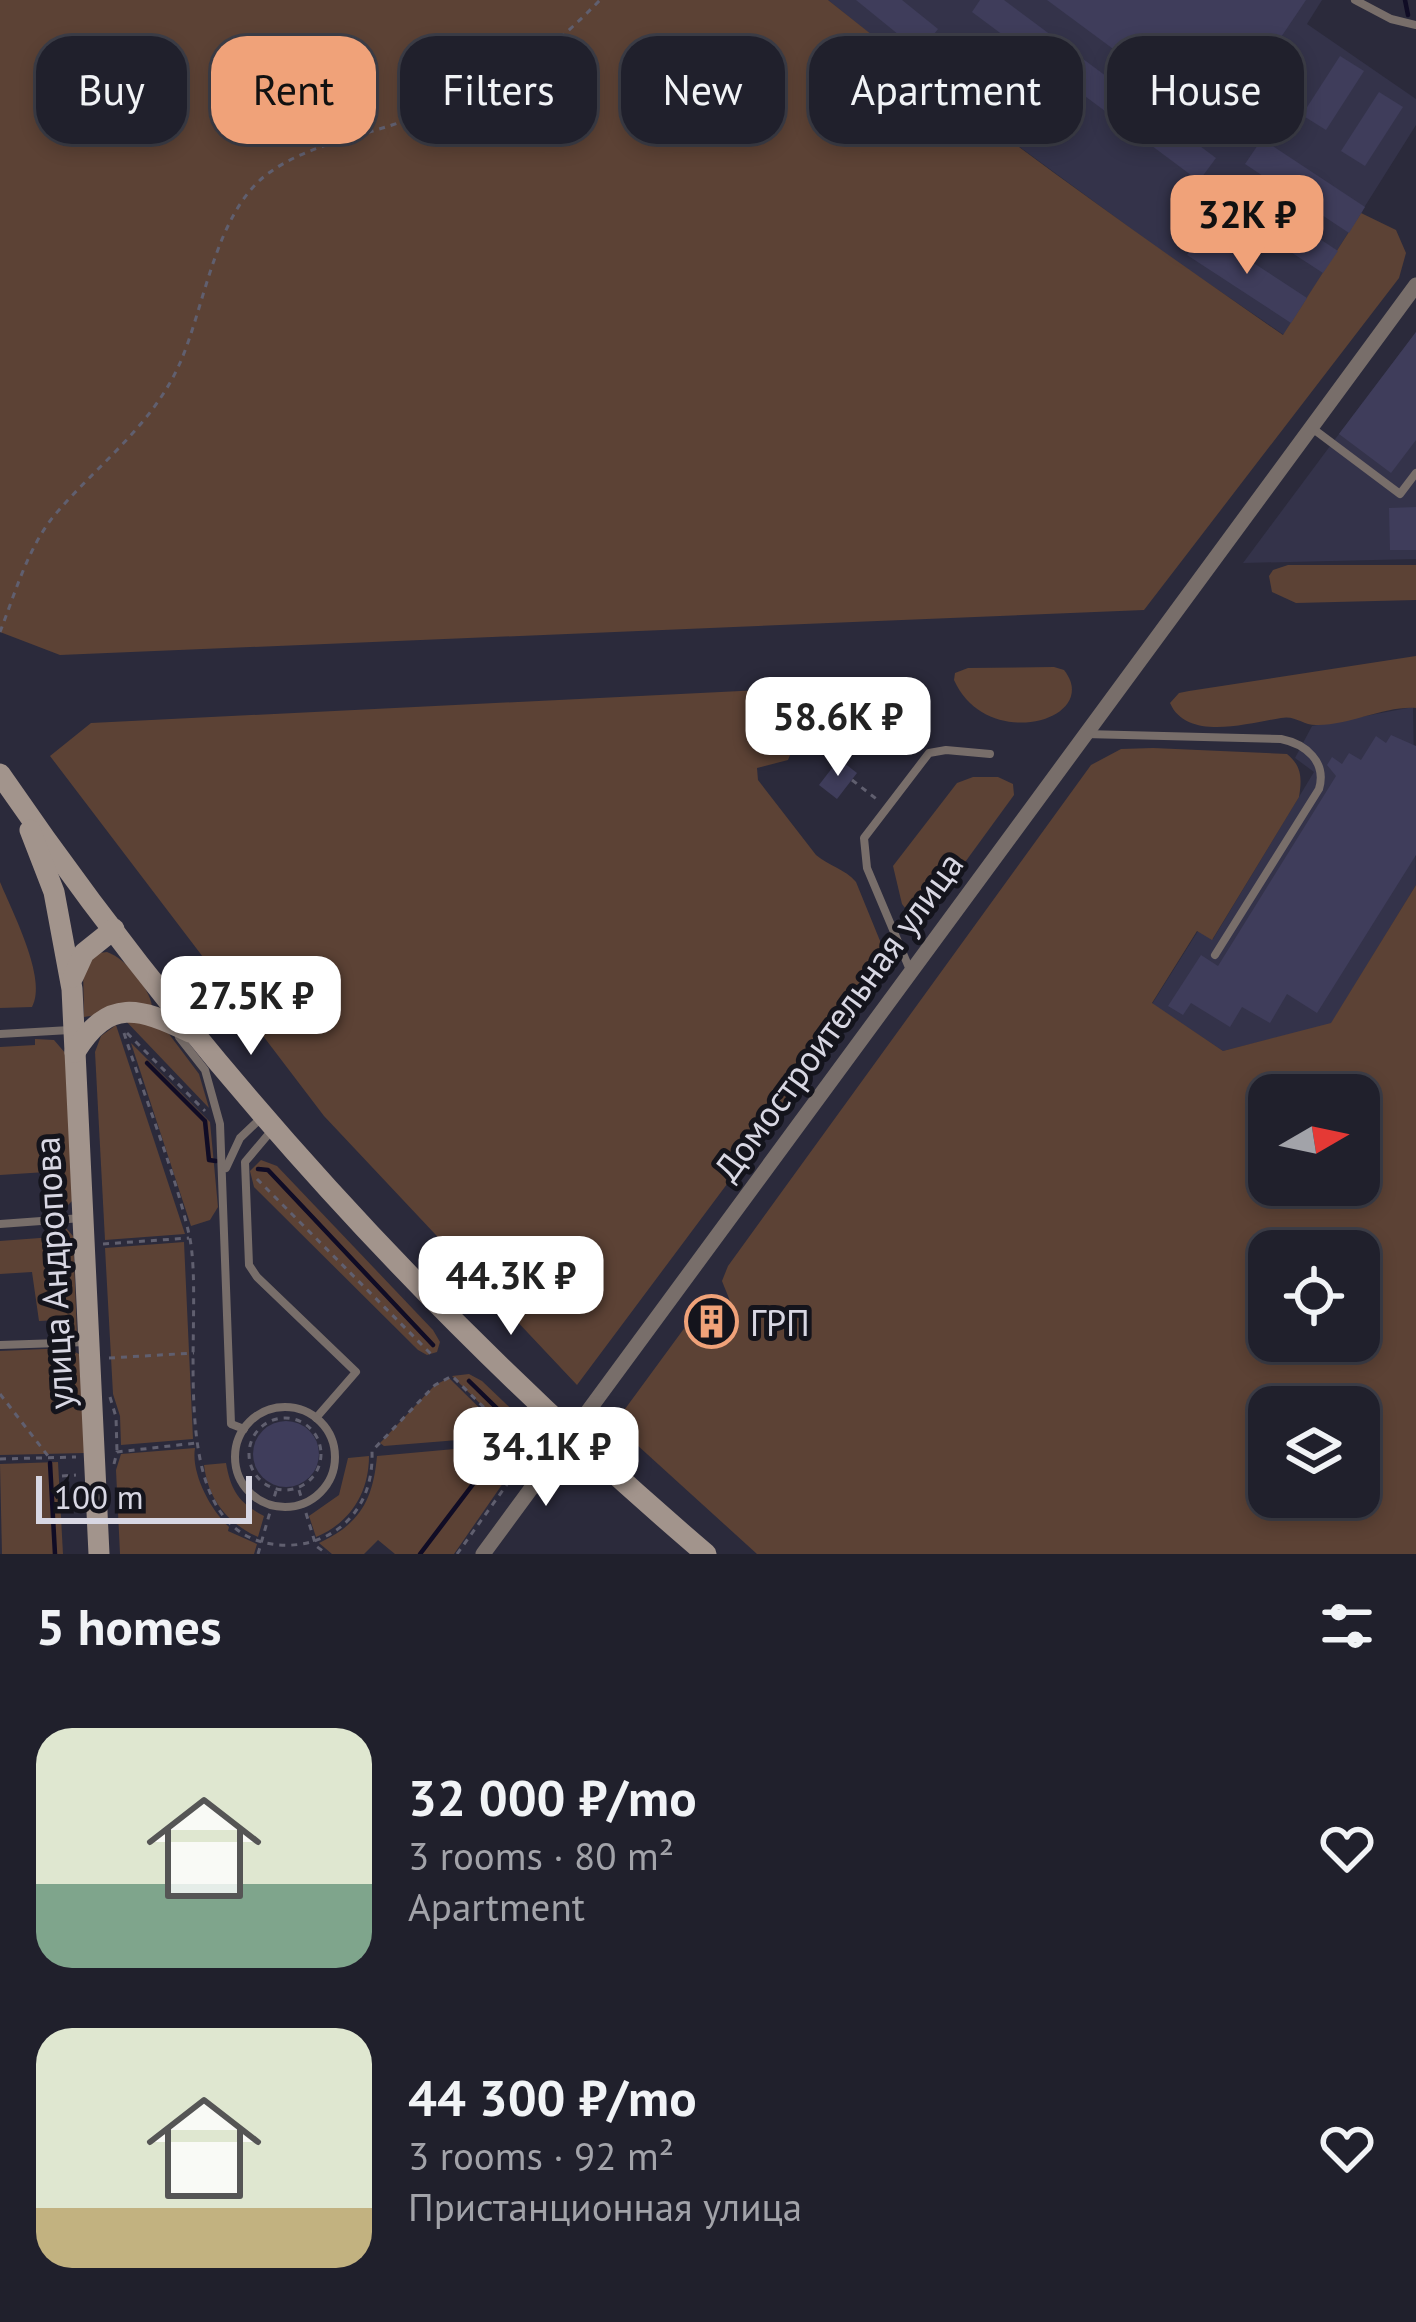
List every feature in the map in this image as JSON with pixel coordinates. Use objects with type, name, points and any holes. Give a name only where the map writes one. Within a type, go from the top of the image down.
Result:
[{"type":"main road","points":[[4,780],[195,1034],[344,1208],[568,1435],[706,1554]]},
{"type":"main road","name":"улица Андропова","points":[[4,780],[54,892],[71,989],[84,1218],[98,1350],[99,1554]]},
{"type":"main road","points":[[71,989],[84,953],[114,929]]},
{"type":"main road","points":[[74,1041],[111,1015],[136,1011],[195,1034]]},
{"type":"street","name":"Домостроительная улица","points":[[483,1554],[1416,285]]},
{"type":"lane","points":[[1355,0],[1416,26]]},
{"type":"lane","points":[[1311,427],[1400,494],[1416,473]]},
{"type":"lane","points":[[1084,734],[1289,740],[1318,761],[1319,789],[1215,955]]},
{"type":"lane","points":[[910,970],[862,849],[866,834],[929,753],[991,754]]},
{"type":"lane","points":[[155,1016],[188,1046],[205,1070],[217,1104],[232,1424],[244,1429]]},
{"type":"lane","points":[[0,1034],[74,1041]]},
{"type":"lane","points":[[224,1182],[232,1149],[268,1123]]},
{"type":"lane","points":[[268,1123],[244,1166],[252,1271],[356,1372],[316,1418]]},
{"type":"lane","points":[[0,1224],[84,1218]]},
{"type":"lane","points":[[0,1345],[98,1350]]},
{"type":"lane","points":[[270,1410],[302,1410],[316,1418],[327,1430],[335,1461],[325,1489],[303,1504],[272,1506],[257,1499],[239,1476],[235,1460],[244,1429],[270,1410]]},
{"type":"path","points":[[0,632],[30,555],[56,512],[147,418],[179,366],[241,202],[267,175],[320,146],[462,101],[509,76],[558,44],[600,0]]},
{"type":"path","points":[[852,780],[886,807]]},
{"type":"path","points":[[210,1116],[122,1028],[190,1238],[198,1443],[204,1482],[215,1506],[233,1526],[261,1542],[294,1545],[314,1541],[351,1518],[368,1488],[372,1451],[440,1382],[452,1376],[516,1439]]},
{"type":"path","points":[[244,1166],[432,1355]]},
{"type":"path","points":[[101,1244],[190,1238]]},
{"type":"path","points":[[98,1350],[194,1353]]},
{"type":"path","points":[[0,1394],[50,1458]]},
{"type":"path","points":[[109,1395],[116,1417],[112,1471]]},
{"type":"path","points":[[284,1419],[308,1425],[320,1443],[316,1474],[298,1488],[276,1490],[255,1474],[249,1453],[256,1432],[265,1424],[284,1419]]},
{"type":"path","points":[[457,1554],[513,1476],[528,1465],[533,1451],[529,1438]]},
{"type":"path","points":[[117,1452],[198,1443]]},
{"type":"path","points":[[0,1459],[86,1457]]},
{"type":"path","points":[[62,1476],[84,1475]]},
{"type":"path","points":[[298,1488],[314,1541],[327,1554]]},
{"type":"path","points":[[258,1554],[276,1490]]},
{"type":"shaded area","points":[[0,0],[828,0],[874,36],[809,36],[809,144],[1015,144],[1283,335],[1361,213],[1396,230],[1406,253],[1399,278],[1144,610],[60,655],[0,632]]},
{"type":"shaded area","points":[[828,0],[1322,0],[1307,24],[1416,99],[1416,125],[1284,335],[1016,144],[1083,144],[1083,36],[873,36]]},
{"type":"shaded area","points":[[1416,332],[1416,559],[1243,563],[1339,434]]},
{"type":"shaded area","points":[[1288,565],[1416,565],[1416,600],[1296,603],[1272,592],[1269,576]]},
{"type":"shaded area","points":[[1416,656],[1416,708],[1328,724],[1311,725],[1286,717],[1220,727],[1190,722],[1170,703],[1179,693],[1189,691]]},
{"type":"shaded area","points":[[968,668],[1064,670],[1072,688],[1068,703],[1036,721],[991,717],[970,703],[954,680],[955,673]]},
{"type":"shaded area","points":[[761,690],[784,710],[792,740],[788,760],[757,768],[758,780],[816,855],[856,882],[887,958],[866,998],[577,1385],[324,1116],[50,756],[91,723]]},
{"type":"shaded area","points":[[1413,707],[1416,885],[1331,1024],[1223,1051],[1152,1004],[1198,931],[1213,939],[1314,772],[1295,758],[1312,726]]},
{"type":"shaded area","points":[[1153,748],[1287,754],[1298,768],[1299,797],[1212,940],[1197,931],[1152,1003],[1223,1051],[1331,1023],[1416,885],[1416,1554],[757,1554],[614,1424],[691,1319],[710,1338],[730,1331],[734,1317],[722,1281],[728,1266],[1091,765],[1121,749]]},
{"type":"shaded area","points":[[973,777],[998,777],[1013,784],[1014,795],[928,913],[915,921],[902,904],[893,866],[957,783]]},
{"type":"shaded area","points":[[0,882],[32,963],[36,995],[32,1007],[0,1008]]},
{"type":"shaded area","points":[[107,952],[135,974],[152,1006],[84,1017],[83,967]]},
{"type":"shaded area","points":[[123,1018],[166,1030],[199,1074],[209,1108]]},
{"type":"shaded area","points":[[116,1025],[185,1234],[105,1240],[95,1052],[101,1036]]},
{"type":"shaded area","points":[[35,1039],[54,1040],[66,1054],[73,1200],[61,1212],[48,1214],[46,1172],[0,1175],[0,1047],[35,1045]]},
{"type":"shaded area","points":[[131,1043],[210,1122],[218,1207],[210,1220],[191,1226]]},
{"type":"shaded area","points":[[261,1160],[277,1166],[433,1330],[440,1342],[437,1352],[427,1355],[418,1350],[254,1187],[250,1171]]},
{"type":"shaded area","points":[[52,1227],[66,1228],[73,1236],[77,1334],[60,1333],[58,1320],[39,1321],[32,1272],[0,1274],[0,1241],[53,1237]]},
{"type":"shaded area","points":[[184,1242],[193,1439],[121,1445],[113,1394],[105,1248]]},
{"type":"shaded area","points":[[67,1348],[79,1354],[86,1453],[0,1455],[0,1351]]},
{"type":"shaded area","points":[[469,1374],[531,1428],[526,1434],[513,1436],[452,1376]]},
{"type":"shaded area","points":[[449,1378],[508,1436],[380,1443],[435,1385]]},
{"type":"shaded area","points":[[521,1443],[528,1456],[508,1476],[454,1554],[395,1554],[378,1540],[364,1554],[332,1554],[319,1543],[345,1528],[362,1509],[377,1456]]},
{"type":"shaded area","points":[[195,1448],[196,1468],[208,1500],[228,1531],[257,1544],[254,1554],[120,1554],[116,1470],[121,1454]]},
{"type":"shaded area","points":[[369,1456],[366,1482],[355,1505],[339,1524],[316,1537],[309,1516],[339,1495],[348,1458]]},
{"type":"shaded area","points":[[58,1462],[63,1554],[2,1554],[0,1464]]},
{"type":"shaded area","points":[[226,1463],[237,1495],[264,1516],[258,1537],[228,1517],[210,1489],[204,1465]]},
{"type":"building","points":[[856,0],[902,0],[938,29],[933,36],[900,36]]},
{"type":"building","points":[[980,0],[1004,0],[1052,36],[1004,36],[972,12]]},
{"type":"building","points":[[1047,0],[1306,0],[1282,36],[1107,36],[1107,44]]},
{"type":"building","points":[[1340,56],[1364,71],[1326,130],[1304,112]]},
{"type":"building","points":[[1083,59],[1107,77],[1107,113],[1083,95]]},
{"type":"building","points":[[1379,92],[1403,107],[1365,166],[1341,151]]},
{"type":"building","points":[[1149,144],[1197,144],[1216,158],[1199,181]]},
{"type":"building","points":[[1259,144],[1270,144],[1365,207],[1349,233],[1245,164]]},
{"type":"building","points":[[1235,183],[1338,251],[1323,273],[1220,206]]},
{"type":"building","points":[[1203,230],[1307,298],[1291,323],[1187,255]]},
{"type":"building","points":[[1416,332],[1416,440],[1391,473],[1339,434]]},
{"type":"building","points":[[1416,507],[1416,550],[1390,550],[1389,508]]},
{"type":"building","points":[[1391,735],[1416,746],[1416,855],[1317,1013],[1287,994],[1270,1023],[1242,1007],[1230,1027],[1191,1003],[1183,1015],[1168,1006],[1201,955],[1218,966],[1336,776],[1327,765],[1332,757],[1342,764],[1349,753],[1361,760],[1376,736],[1386,743]]},
{"type":"building","points":[[839,759],[857,773],[837,799],[819,785]]},
{"type":"building","points":[[286,1421],[310,1430],[319,1454],[310,1478],[286,1487],[262,1478],[253,1454],[262,1430]]},
{"type":"waterway","points":[[1405,0],[1408,15]]},
{"type":"waterway","points":[[147,1063],[205,1121],[209,1160],[216,1161]]},
{"type":"waterway","points":[[258,1169],[268,1170],[433,1345]]},
{"type":"waterway","points":[[469,1381],[515,1426]]},
{"type":"waterway","points":[[420,1554],[499,1450],[530,1451]]},
{"type":"waterway","points":[[50,1463],[55,1554]]},
{"type":"place","name":"ГРП","points":[[711,1322]]}]
